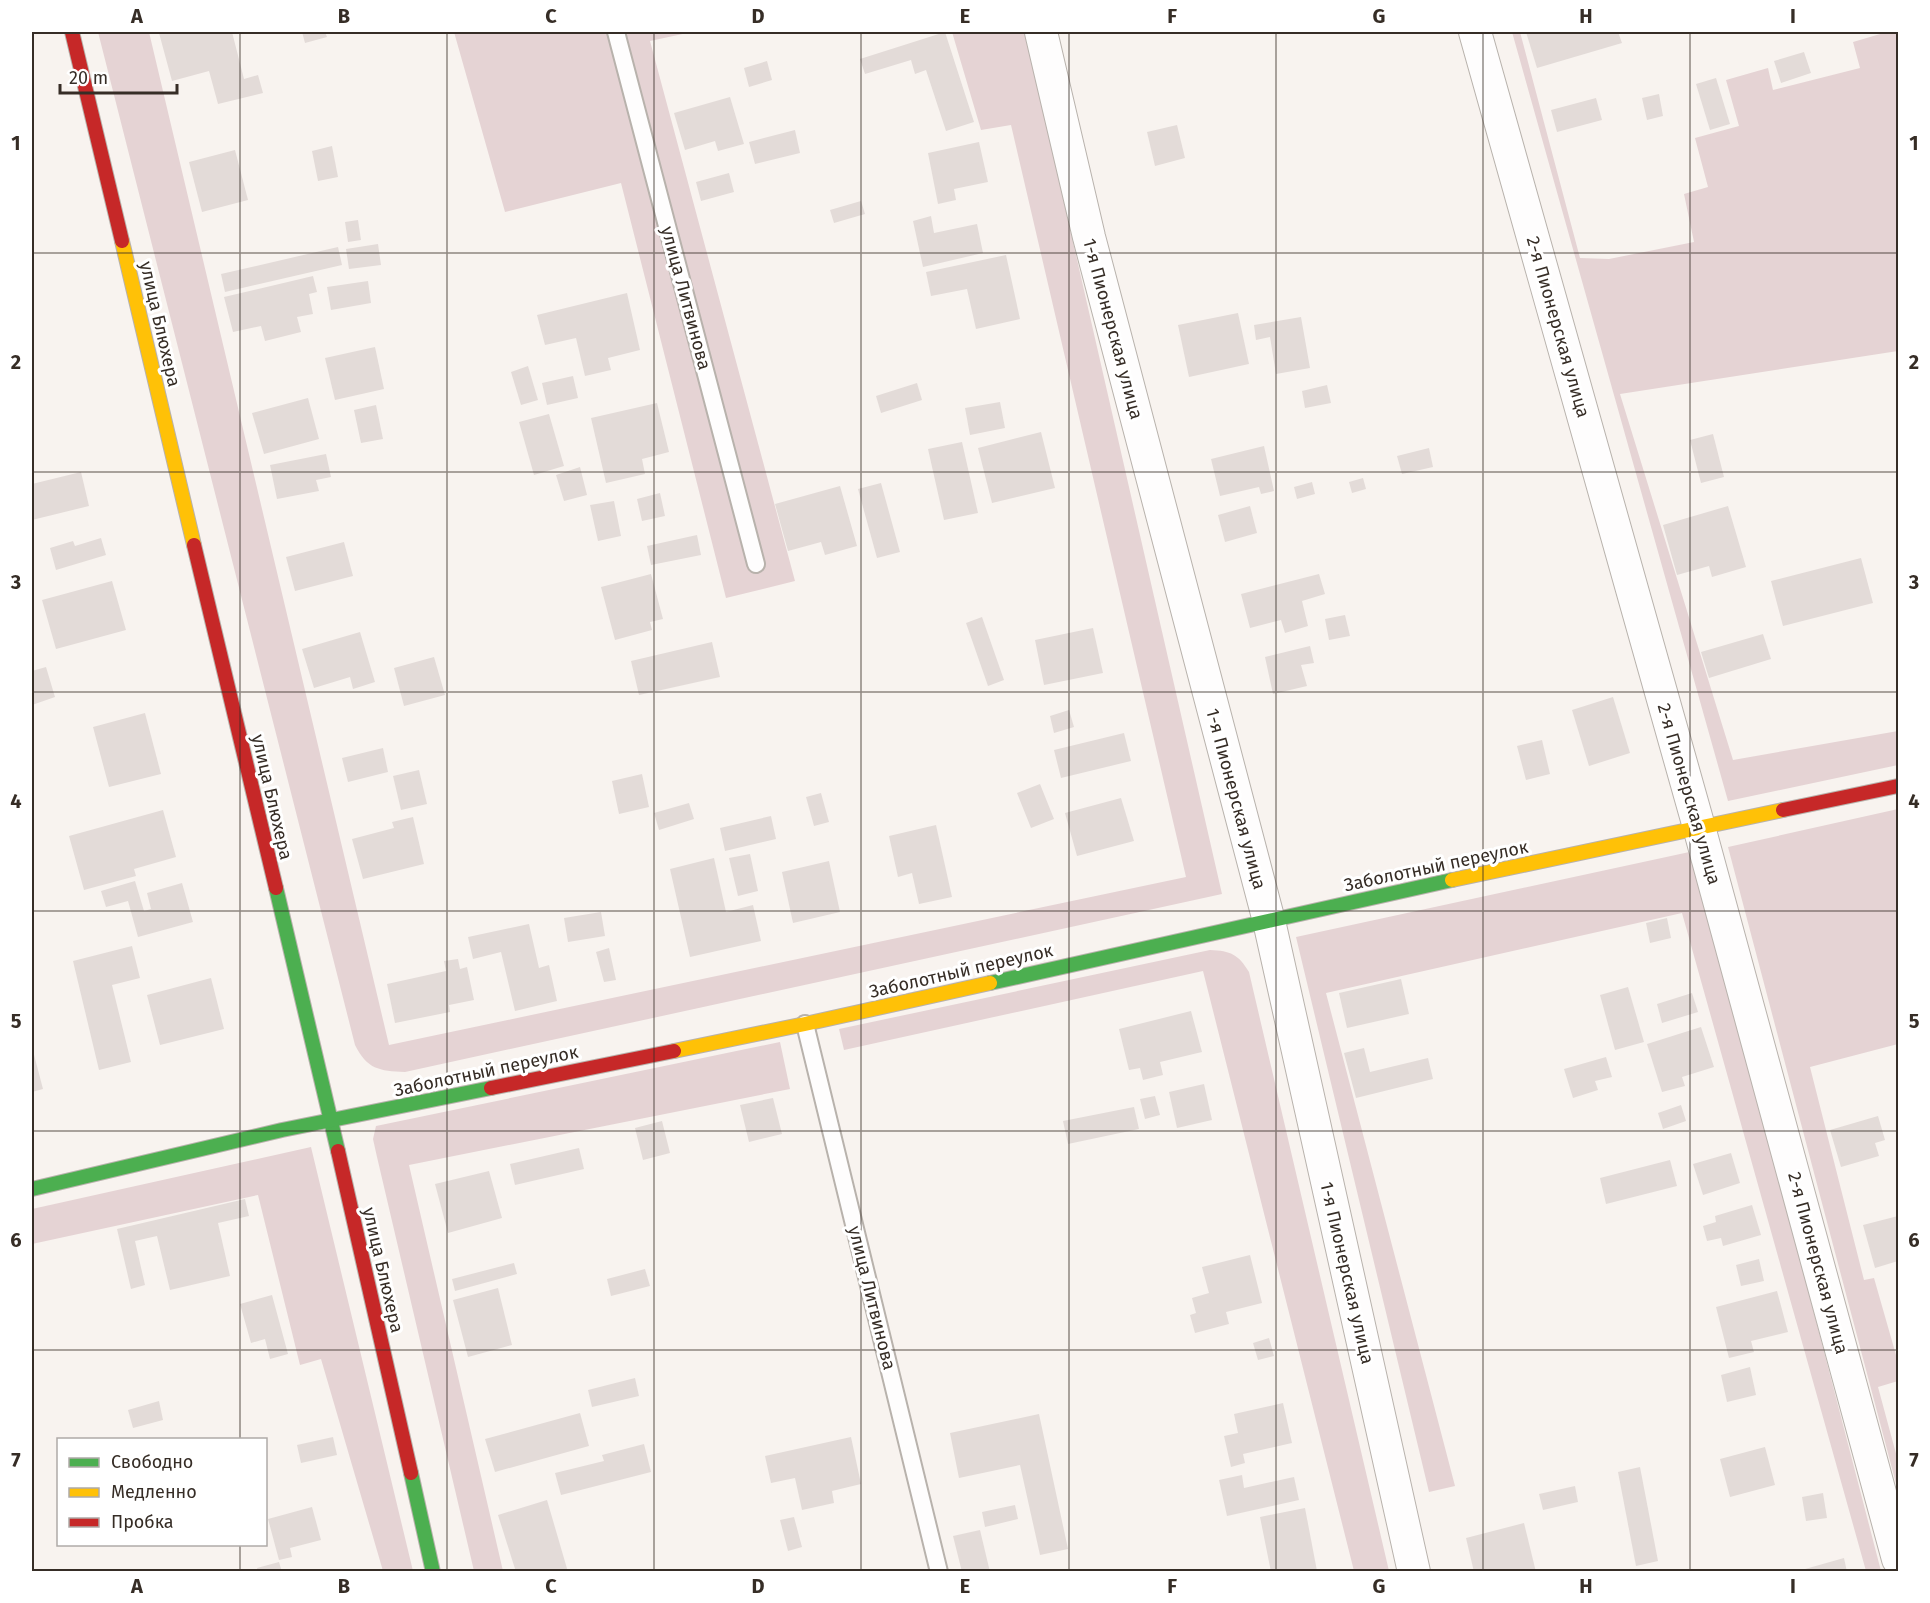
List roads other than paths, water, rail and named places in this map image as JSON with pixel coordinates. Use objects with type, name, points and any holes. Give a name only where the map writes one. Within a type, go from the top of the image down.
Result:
[{"type":"street","name":"улица Блюхера","points":[[72,32],[331,1121],[433,1572]]},
{"type":"street","name":"1-я Пионерская улица","points":[[1041,32],[1089,237],[1269,921],[1414,1572]]},
{"type":"street","name":"2-я Пионерская улица","points":[[1475,32],[1699,827],[1899,1559]]},
{"type":"street","name":"Заболотный переулок","points":[[32,1189],[282,1130],[805,1024],[1699,827],[1899,786]]},
{"type":"lane","name":"улица Литвинова","points":[[616,32],[756,564]]},
{"type":"lane","name":"улица Литвинова","points":[[805,1024],[939,1572]]}]
